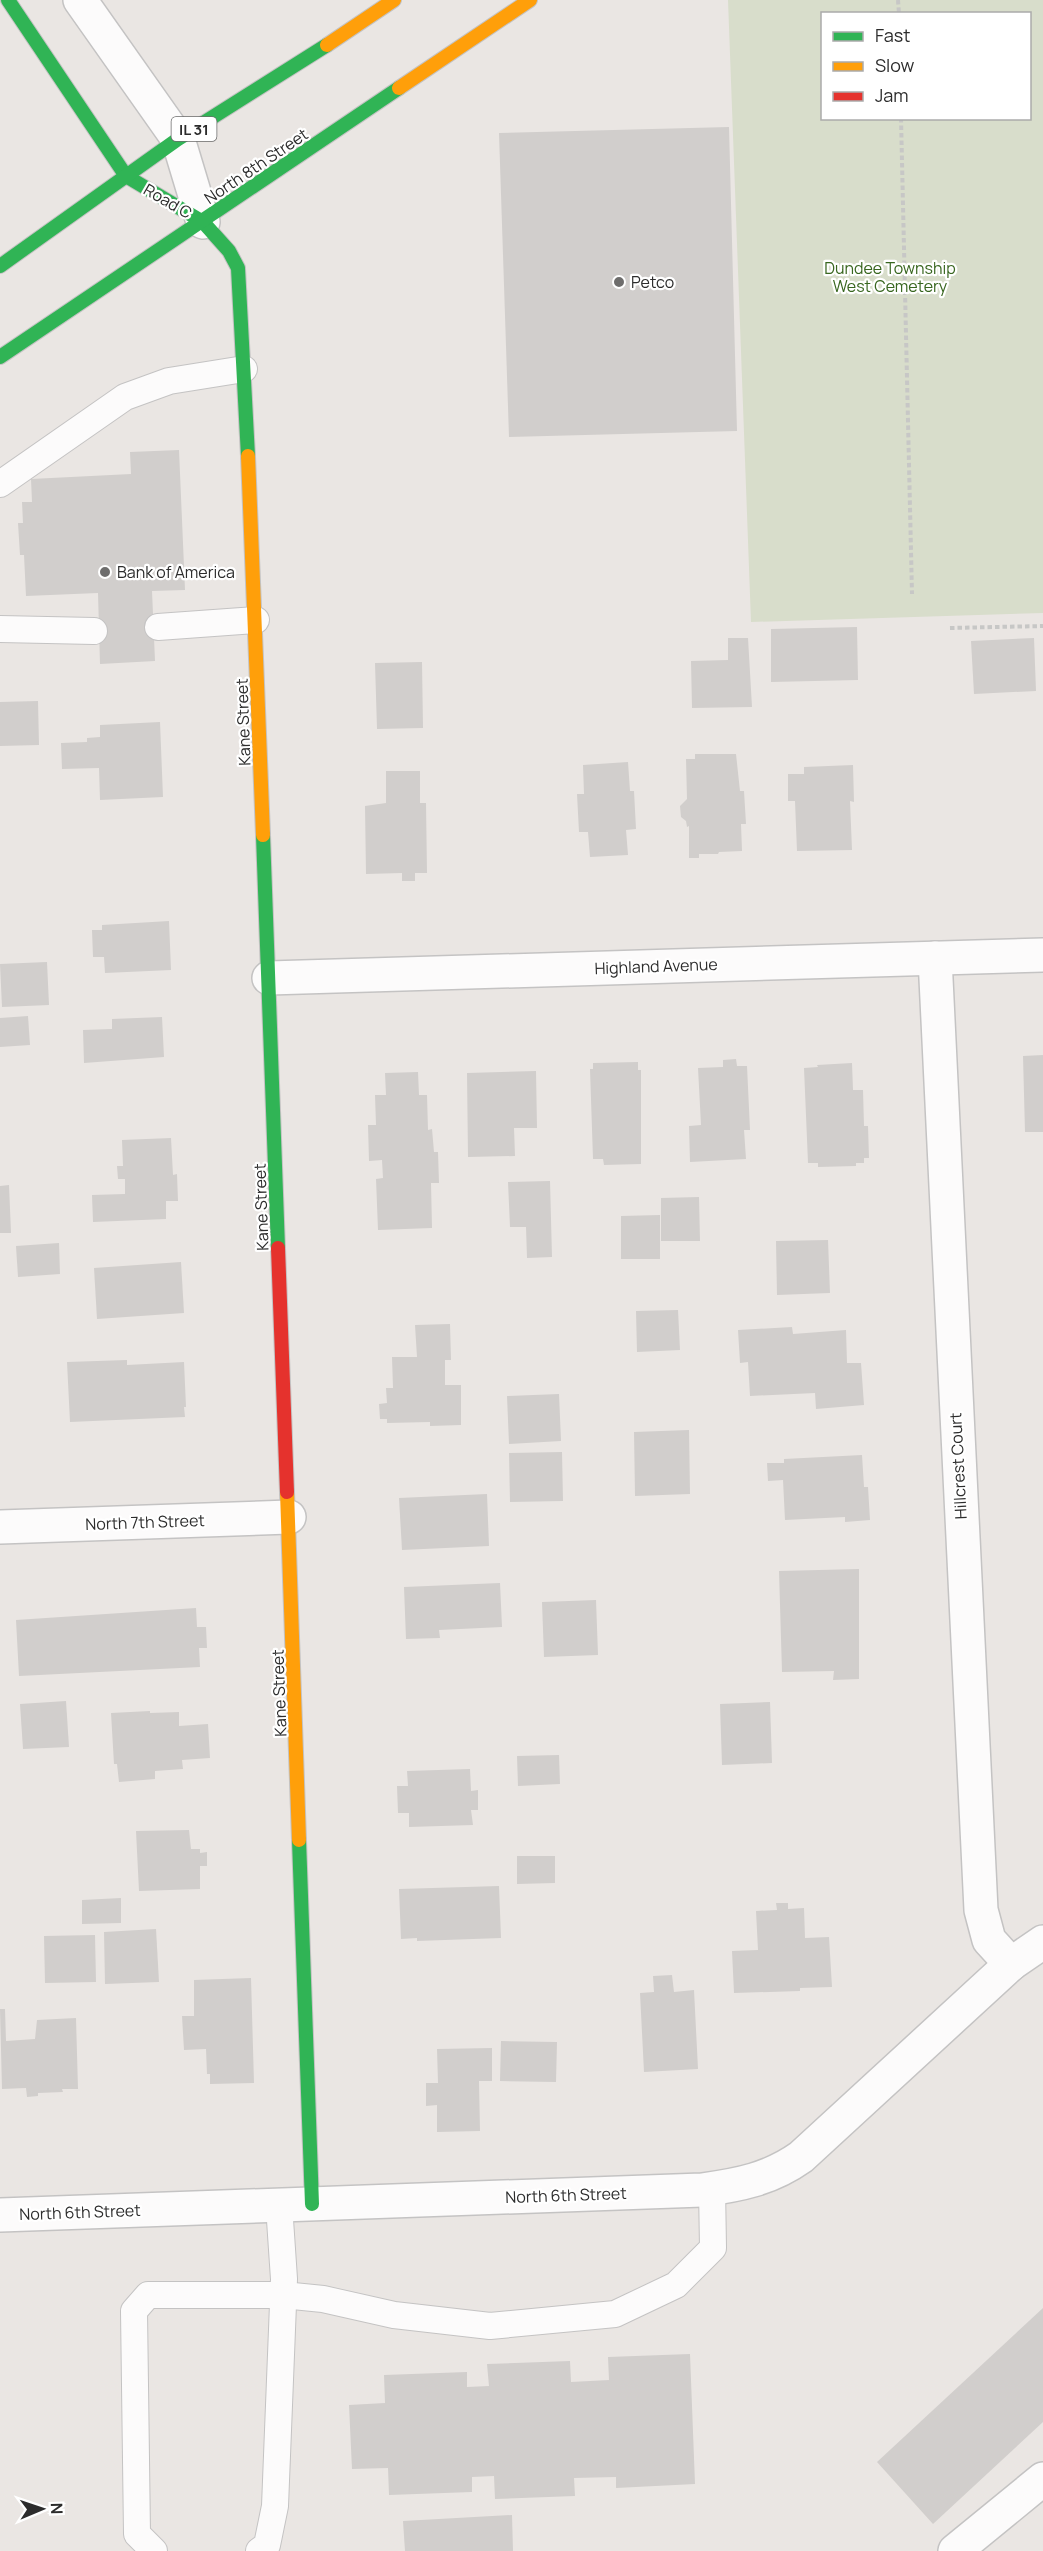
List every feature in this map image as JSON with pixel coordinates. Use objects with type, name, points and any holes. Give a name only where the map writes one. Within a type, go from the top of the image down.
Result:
[{"type":"street","name":"Road C","points":[[8,0],[126,176],[203,222]]},
{"type":"street","name":"Road C","points":[[80,0],[178,140],[203,222]]},
{"type":"street","name":"IL 31","points":[[0,266],[178,140],[322,49],[394,0]]},
{"type":"street","name":"North 8th Street","points":[[0,357],[530,0]]},
{"type":"street","name":"Kane Street","points":[[203,222],[229,251],[238,268],[244,369],[256,620],[312,2204]]},
{"type":"street","name":"Highland Avenue","points":[[269,978],[1043,955]]},
{"type":"street","name":"Hillcrest Court","points":[[935,958],[981,1910],[989,1940],[1011,1964]]},
{"type":"street","name":"North 7th Street","points":[[0,1527],[289,1517]]},
{"type":"street","name":"North 6th Street","points":[[0,2215],[712,2188],[744,2184],[768,2176],[801,2157],[1011,1964],[1043,1942]]},
{"type":"street","points":[[955,2551],[1043,2480]]},
{"type":"lane","points":[[0,484],[124,397],[169,381],[244,369]]},
{"type":"lane","points":[[158,627],[256,620]]},
{"type":"lane","points":[[0,629],[94,631]]},
{"type":"lane","points":[[154,2551],[137,2534],[134,2311],[148,2295],[283,2295],[323,2299],[394,2315],[490,2326],[615,2314],[676,2285],[713,2248],[712,2188]]},
{"type":"lane","points":[[259,2551],[267,2545],[275,2506],[284,2279],[279,2205]]},
{"type":"path","points":[[901,120],[912,594]]},
{"type":"path","points":[[950,628],[1043,626]]},
{"type":"green space","name":"Dundee Township West Cemetery","points":[[728,0],[1043,0],[1043,613],[751,622]]},
{"type":"building","name":"Petco","points":[[729,127],[737,431],[509,437],[499,133]]},
{"type":"building","name":"Bank of America","points":[[179,450],[185,590],[152,591],[155,661],[100,664],[98,593],[26,596],[24,555],[20,555],[18,523],[23,523],[22,502],[32,502],[31,479],[131,474],[130,452]]},
{"type":"building","points":[[857,627],[858,680],[771,682],[771,629]]},
{"type":"building","points":[[728,638],[748,638],[752,707],[692,708],[691,661],[728,660]]},
{"type":"building","points":[[1034,638],[1036,691],[974,694],[971,641]]},
{"type":"building","points":[[422,662],[423,728],[377,729],[375,663]]},
{"type":"building","points":[[38,701],[39,745],[0,746],[0,702]]},
{"type":"building","points":[[160,722],[163,797],[100,800],[99,768],[62,769],[61,743],[87,742],[87,738],[100,737],[100,725]]},
{"type":"building","points":[[695,754],[736,754],[740,791],[744,791],[746,824],[741,824],[742,851],[699,854],[699,858],[689,858],[689,826],[687,827],[686,821],[681,817],[680,806],[687,799],[686,759],[695,759]]},
{"type":"building","points":[[628,762],[630,791],[634,791],[636,829],[626,830],[628,855],[590,857],[588,832],[579,832],[577,794],[584,794],[583,765]]},
{"type":"building","points":[[853,765],[854,802],[850,801],[852,850],[797,851],[795,801],[788,801],[788,774],[804,774],[804,767]]},
{"type":"building","points":[[386,771],[420,771],[420,803],[426,803],[427,873],[415,873],[415,881],[402,881],[402,873],[366,874],[365,806],[386,803]]},
{"type":"building","points":[[169,921],[171,970],[105,973],[104,957],[93,957],[92,930],[102,930],[102,925]]},
{"type":"building","points":[[47,962],[49,1005],[2,1007],[0,964]]},
{"type":"building","points":[[28,1016],[30,1045],[0,1047],[0,1018]]},
{"type":"building","points":[[162,1017],[164,1057],[84,1063],[83,1030],[112,1029],[112,1019]]},
{"type":"building","points":[[1043,1055],[1043,1132],[1025,1132],[1023,1056]]},
{"type":"building","points":[[736,1059],[737,1066],[747,1066],[750,1130],[744,1130],[746,1159],[690,1162],[689,1126],[701,1125],[698,1068],[723,1067],[723,1060]]},
{"type":"building","points":[[638,1062],[638,1070],[641,1070],[641,1164],[604,1165],[603,1159],[593,1159],[590,1069],[593,1069],[593,1063]]},
{"type":"building","points":[[852,1063],[853,1090],[863,1090],[864,1126],[868,1126],[869,1158],[864,1158],[864,1163],[856,1163],[856,1166],[818,1167],[818,1163],[808,1163],[804,1068]]},
{"type":"building","points":[[536,1071],[537,1128],[514,1128],[515,1156],[468,1157],[467,1073]]},
{"type":"building","points":[[418,1072],[419,1095],[427,1095],[428,1130],[432,1129],[434,1152],[438,1152],[439,1183],[431,1183],[432,1228],[378,1230],[376,1179],[383,1178],[382,1160],[369,1161],[368,1125],[376,1125],[375,1095],[386,1095],[385,1073]]},
{"type":"building","points":[[171,1138],[173,1175],[177,1174],[178,1201],[166,1201],[166,1219],[93,1222],[92,1195],[125,1194],[125,1179],[118,1179],[117,1166],[123,1166],[122,1140]]},
{"type":"building","points":[[550,1181],[552,1257],[527,1258],[526,1227],[510,1227],[508,1182]]},
{"type":"building","points":[[9,1185],[11,1233],[0,1233],[0,1186]]},
{"type":"building","points":[[699,1197],[700,1241],[661,1241],[661,1198]]},
{"type":"building","points":[[660,1215],[660,1259],[621,1259],[621,1216]]},
{"type":"building","points":[[828,1240],[830,1293],[777,1295],[776,1241]]},
{"type":"building","points":[[59,1243],[60,1274],[18,1277],[16,1246]]},
{"type":"building","points":[[181,1262],[184,1313],[97,1319],[94,1268]]},
{"type":"building","points":[[678,1310],[680,1350],[637,1352],[636,1311]]},
{"type":"building","points":[[450,1324],[451,1360],[445,1360],[445,1385],[461,1385],[461,1425],[430,1426],[430,1422],[387,1423],[387,1419],[380,1419],[379,1404],[387,1403],[386,1388],[393,1388],[392,1357],[417,1357],[415,1325]]},
{"type":"building","points":[[792,1327],[793,1334],[846,1330],[847,1363],[861,1363],[864,1405],[816,1409],[815,1393],[750,1396],[748,1362],[740,1363],[738,1330]]},
{"type":"building","points":[[127,1360],[127,1365],[184,1362],[185,1417],[70,1422],[67,1362]]},
{"type":"building","points":[[559,1394],[561,1441],[509,1444],[507,1396]]},
{"type":"building","points":[[689,1430],[690,1494],[635,1496],[634,1432]]},
{"type":"building","points":[[562,1452],[563,1501],[510,1502],[509,1453]]},
{"type":"building","points":[[862,1455],[864,1487],[868,1487],[870,1520],[845,1522],[845,1517],[785,1520],[783,1480],[768,1481],[767,1463],[784,1463],[784,1459]]},
{"type":"building","points":[[487,1494],[489,1546],[402,1550],[399,1498]]},
{"type":"building","points":[[859,1569],[859,1679],[833,1680],[834,1671],[782,1672],[779,1571]]},
{"type":"building","points":[[500,1583],[502,1627],[439,1630],[440,1638],[406,1639],[404,1587]]},
{"type":"building","points":[[596,1600],[598,1655],[544,1657],[542,1602]]},
{"type":"building","points":[[196,1608],[197,1627],[206,1627],[207,1648],[199,1648],[200,1667],[19,1676],[16,1620]]},
{"type":"building","points":[[66,1701],[69,1747],[23,1749],[20,1704]]},
{"type":"building","points":[[770,1702],[772,1763],[722,1765],[720,1704]]},
{"type":"building","points":[[150,1711],[150,1713],[179,1712],[179,1726],[208,1724],[210,1758],[182,1760],[183,1769],[155,1771],[155,1779],[119,1782],[117,1764],[114,1764],[111,1713]]},
{"type":"building","points":[[559,1755],[560,1784],[518,1786],[517,1756]]},
{"type":"building","points":[[470,1769],[471,1791],[478,1790],[478,1810],[471,1810],[473,1825],[409,1827],[409,1813],[398,1813],[397,1786],[408,1786],[407,1771]]},
{"type":"building","points":[[189,1830],[191,1849],[200,1849],[200,1853],[207,1852],[207,1866],[200,1866],[200,1889],[139,1891],[136,1831]]},
{"type":"building","points":[[517,1856],[555,1856],[555,1883],[517,1884]]},
{"type":"building","points":[[499,1886],[501,1938],[417,1941],[417,1938],[401,1939],[399,1889]]},
{"type":"building","points":[[121,1898],[121,1923],[82,1924],[82,1900]]},
{"type":"building","points":[[776,1903],[788,1903],[788,1909],[804,1908],[805,1938],[829,1937],[832,1987],[800,1988],[800,1991],[734,1993],[732,1951],[758,1950],[756,1911],[777,1910]]},
{"type":"building","points":[[156,1929],[159,1982],[105,1984],[104,1932]]},
{"type":"building","points":[[95,1935],[96,1982],[45,1983],[44,1936]]},
{"type":"building","points":[[672,1975],[674,1992],[694,1990],[698,2069],[644,2072],[640,1993],[654,1992],[653,1976]]},
{"type":"building","points":[[251,1978],[254,2083],[210,2084],[210,2074],[207,2074],[206,2049],[184,2050],[182,2016],[194,2016],[194,1980]]},
{"type":"building","points":[[0,2009],[5,2009],[6,2041],[35,2039],[37,2020],[76,2018],[78,2089],[62,2089],[63,2092],[38,2093],[38,2096],[27,2097],[26,2088],[2,2089]]},
{"type":"building","points":[[501,2041],[557,2042],[556,2082],[500,2081]]},
{"type":"building","points":[[492,2048],[492,2081],[479,2081],[480,2131],[437,2132],[437,2105],[426,2106],[426,2083],[438,2083],[437,2049]]},
{"type":"building","points":[[1043,2308],[1043,2422],[933,2524],[877,2462]]},
{"type":"building","points":[[690,2354],[695,2484],[616,2488],[616,2477],[574,2478],[575,2496],[495,2499],[494,2476],[472,2477],[472,2492],[389,2495],[388,2468],[352,2469],[349,2405],[385,2403],[384,2375],[467,2372],[467,2387],[489,2386],[487,2364],[570,2361],[571,2382],[609,2380],[608,2357]]},
{"type":"building","points":[[512,2515],[513,2551],[405,2551],[403,2521]]},
{"type":"traffic: fast","points":[[8,0],[126,176],[203,222],[229,251],[238,268],[248,456]]},
{"type":"traffic: fast","points":[[0,266],[178,139],[327,45]]},
{"type":"traffic: fast","points":[[0,357],[399,88]]},
{"type":"traffic: fast","points":[[263,835],[278,1248]]},
{"type":"traffic: fast","points":[[299,1840],[312,2204]]},
{"type":"traffic: slow","points":[[327,45],[394,0]]},
{"type":"traffic: slow","points":[[399,88],[530,0]]},
{"type":"traffic: slow","points":[[248,456],[263,835]]},
{"type":"traffic: slow","points":[[287,1492],[299,1840]]},
{"type":"traffic: jam","points":[[278,1248],[287,1492]]},
{"type":"place","name":"Petco","points":[[619,282]]},
{"type":"place","name":"Bank of America","points":[[105,572]]}]
